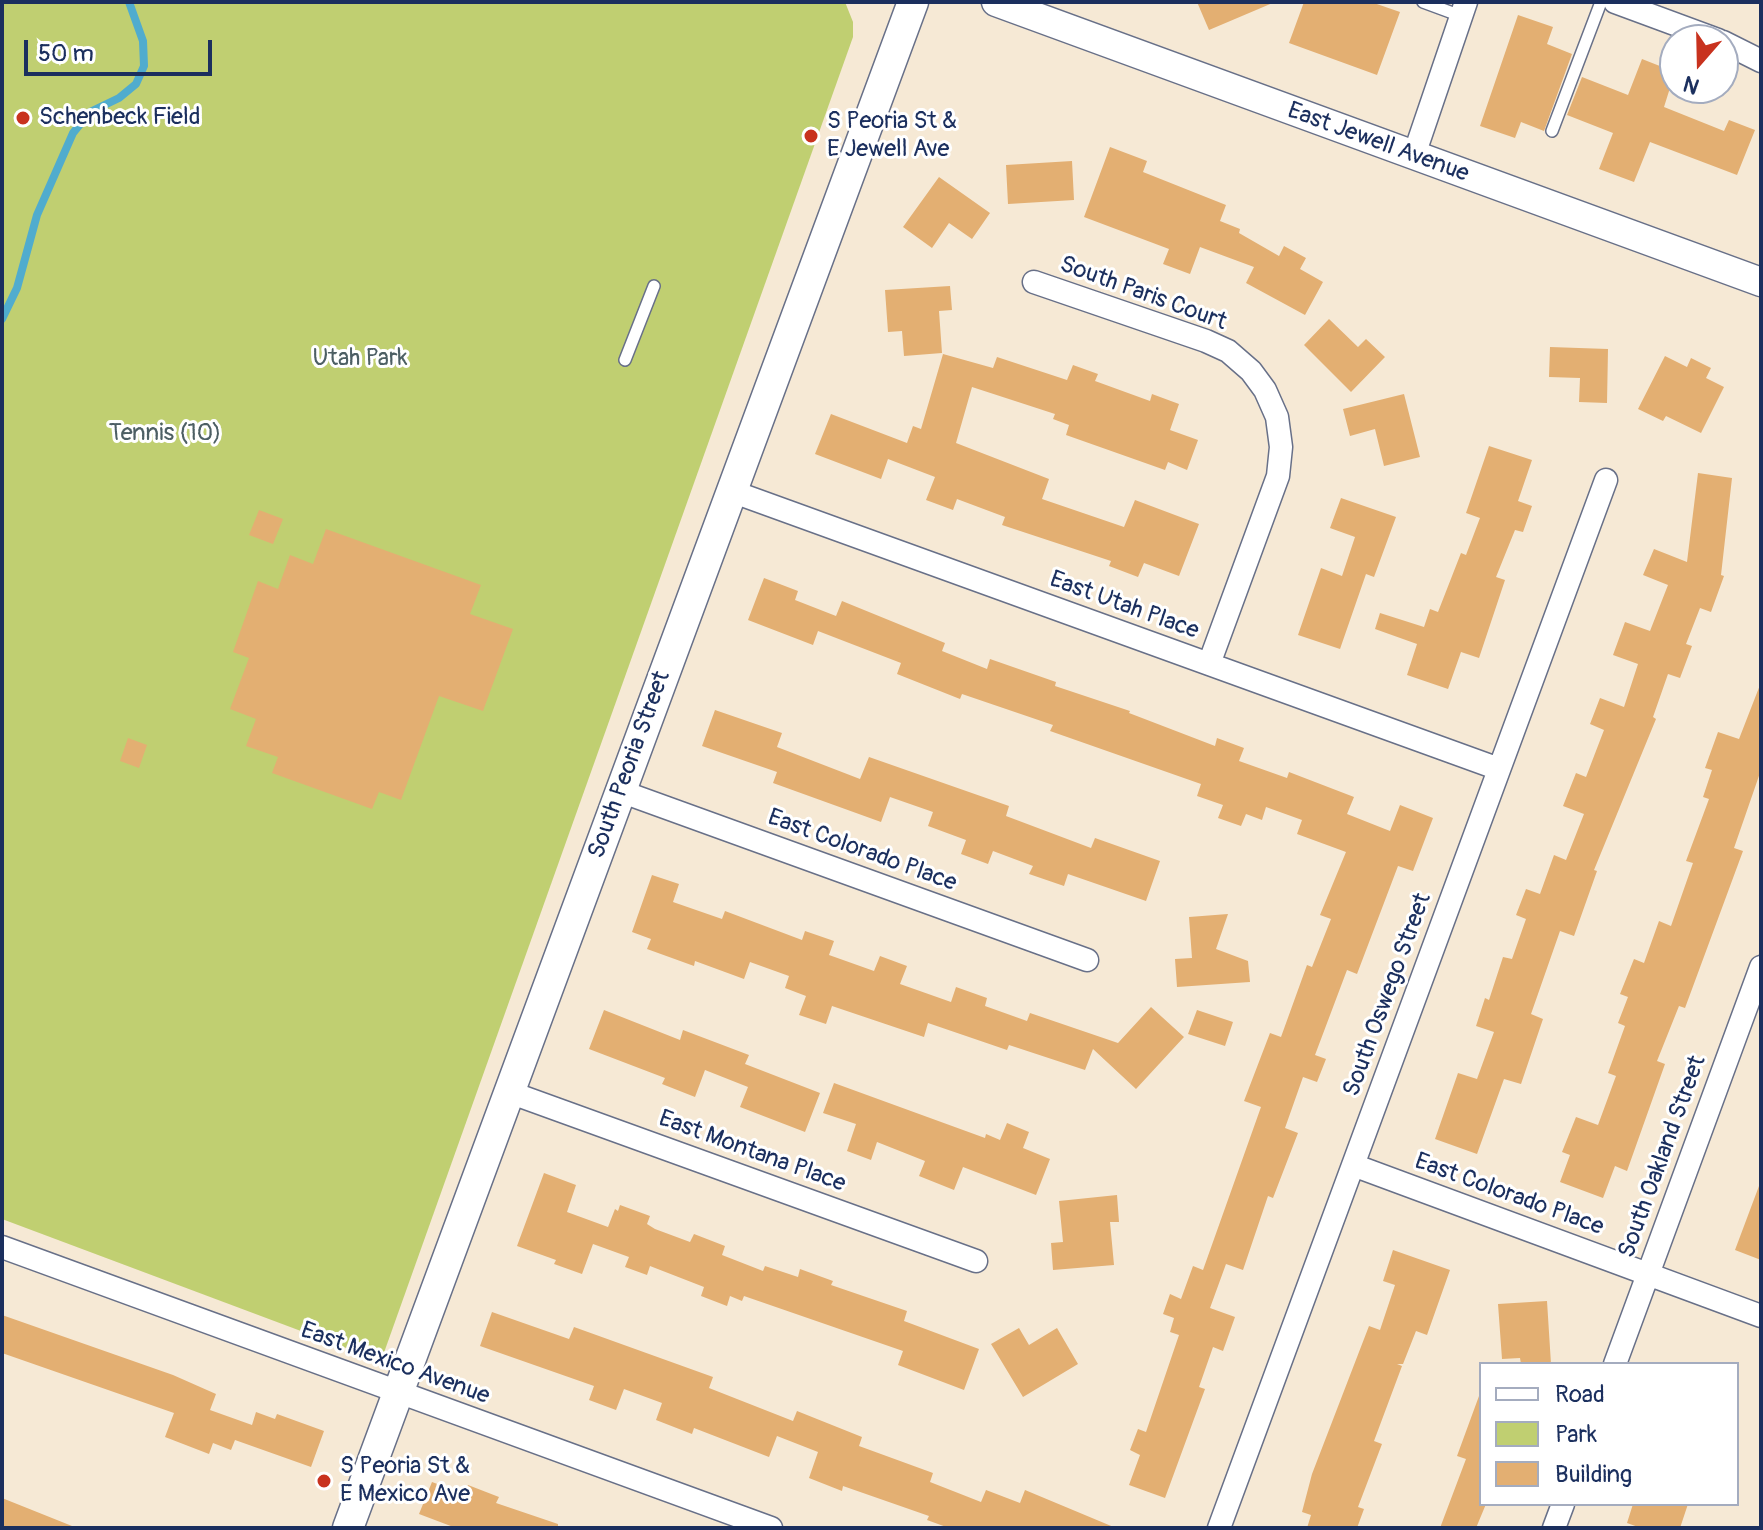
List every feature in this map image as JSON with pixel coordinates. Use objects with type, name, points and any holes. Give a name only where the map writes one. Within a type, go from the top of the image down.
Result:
[{"type":"main road","name":"South Peoria Street","points":[[348,1528],[913,2]]},
{"type":"street","name":"East Jewell Avenue","points":[[996,2],[1761,282]]},
{"type":"street","points":[[1615,2],[1675,24]]},
{"type":"street","points":[[1414,155],[1463,9]]},
{"type":"street","points":[[1739,50],[1761,61]]},
{"type":"street","name":"South Paris Court","points":[[1034,282],[1228,351],[1251,371],[1265,390],[1277,417],[1281,447],[1278,476],[1209,664]]},
{"type":"street","name":"South Oswego Street","points":[[1219,1528],[1606,480]]},
{"type":"street","name":"East Utah Place","points":[[731,491],[1499,769]]},
{"type":"street","name":"East Colorado Place","points":[[620,791],[1087,960]]},
{"type":"street","name":"South Oakland Street","points":[[1616,1362],[1761,967]]},
{"type":"street","name":"East Montana Place","points":[[509,1092],[976,1261]]},
{"type":"street","name":"East Colorado Place","points":[[1353,1165],[1761,1316]]},
{"type":"street","name":"East Mexico Avenue","points":[[2,1247],[771,1528]]},
{"type":"street","points":[[1554,1528],[1562,1506]]},
{"type":"lane","points":[[1423,2],[1463,9]]},
{"type":"lane","points":[[1552,131],[1601,2]]},
{"type":"lane","points":[[625,360],[654,286]]},
{"type":"green space","name":"Utah Park","points":[[2,2],[845,2],[853,22],[853,37],[381,1361],[2,1219]]},
{"type":"building","points":[[1197,2],[1275,2],[1209,30]]},
{"type":"building","points":[[1304,2],[1371,2],[1400,12],[1377,75],[1289,43]]},
{"type":"building","points":[[1518,15],[1553,27],[1547,44],[1572,54],[1544,131],[1521,122],[1515,138],[1480,126]]},
{"type":"building","points":[[1642,59],[1659,66],[1659,104],[1724,131],[1729,120],[1755,130],[1737,175],[1650,142],[1634,182],[1599,169],[1613,133],[1567,115],[1582,77],[1628,95]]},
{"type":"building","points":[[1110,147],[1147,161],[1143,172],[1226,205],[1220,221],[1240,229],[1239,233],[1279,256],[1284,246],[1306,258],[1300,269],[1323,282],[1305,315],[1246,283],[1254,267],[1200,247],[1190,274],[1163,264],[1169,249],[1084,217]]},
{"type":"building","points":[[1072,161],[1074,200],[1008,204],[1006,165]]},
{"type":"building","points":[[939,177],[990,213],[972,239],[949,223],[932,248],[903,227]]},
{"type":"building","points":[[950,286],[952,310],[939,311],[942,353],[904,356],[902,331],[888,332],[885,290]]},
{"type":"building","points":[[1329,319],[1358,347],[1366,339],[1385,357],[1351,392],[1304,345]]},
{"type":"building","points":[[1550,347],[1608,349],[1607,403],[1579,402],[1580,378],[1549,377]]},
{"type":"building","points":[[943,354],[993,368],[997,357],[1067,380],[1073,365],[1098,374],[1095,381],[1150,401],[1152,394],[1179,404],[1170,430],[1198,440],[1187,470],[1168,462],[1165,470],[1066,435],[1069,425],[1053,419],[1055,414],[972,387],[956,443],[1049,479],[1042,499],[1124,527],[1135,500],[1199,524],[1179,576],[1144,563],[1138,577],[1109,566],[1111,561],[1002,525],[1005,517],[957,499],[953,510],[926,500],[935,477],[888,459],[881,479],[815,454],[831,414],[907,443],[913,426],[921,429]]},
{"type":"building","points":[[1665,356],[1687,367],[1691,358],[1711,368],[1706,378],[1724,387],[1701,433],[1666,416],[1663,421],[1638,409]]},
{"type":"building","points":[[1404,394],[1420,457],[1384,466],[1375,429],[1350,436],[1343,409]]},
{"type":"building","points":[[1489,446],[1532,460],[1518,501],[1532,506],[1523,532],[1515,530],[1496,577],[1505,580],[1479,658],[1461,652],[1448,689],[1407,675],[1417,644],[1375,629],[1380,613],[1424,627],[1430,609],[1438,612],[1461,553],[1466,555],[1480,518],[1466,513]]},
{"type":"building","points":[[1698,473],[1732,478],[1721,575],[1724,576],[1711,612],[1700,608],[1686,644],[1692,646],[1680,678],[1668,674],[1653,717],[1656,719],[1594,870],[1597,871],[1574,936],[1560,931],[1531,1014],[1543,1019],[1521,1084],[1504,1079],[1477,1154],[1435,1139],[1458,1073],[1477,1079],[1494,1032],[1476,1026],[1485,998],[1489,1000],[1503,957],[1512,959],[1526,919],[1516,915],[1526,889],[1540,894],[1554,855],[1566,860],[1584,814],[1563,806],[1576,773],[1586,777],[1604,730],[1590,724],[1600,698],[1624,707],[1638,664],[1613,655],[1625,622],[1650,631],[1668,585],[1643,575],[1654,549],[1687,562]]},
{"type":"building","points":[[1341,498],[1396,517],[1374,577],[1366,574],[1340,649],[1298,635],[1321,568],[1342,576],[1355,537],[1330,528]]},
{"type":"building","points":[[259,510],[283,519],[273,544],[249,535]]},
{"type":"building","points":[[326,529],[481,585],[470,614],[513,629],[483,711],[439,696],[401,800],[379,792],[372,809],[272,773],[278,757],[246,746],[256,719],[230,709],[249,658],[233,652],[258,581],[278,589],[290,555],[313,564]]},
{"type":"building","points":[[764,578],[798,591],[795,600],[836,616],[842,601],[945,643],[942,651],[987,669],[990,659],[1215,746],[1217,738],[1244,748],[1239,761],[1287,778],[1289,772],[1354,797],[1347,814],[1390,831],[1400,805],[1433,818],[1413,871],[1398,866],[1357,974],[1347,970],[1315,1055],[1326,1059],[1317,1082],[1303,1077],[1285,1128],[1298,1133],[1273,1198],[1268,1196],[1243,1270],[1226,1264],[1210,1308],[1235,1317],[1223,1351],[1213,1347],[1199,1387],[1205,1389],[1165,1498],[1129,1485],[1140,1455],[1130,1450],[1138,1429],[1146,1432],[1179,1335],[1170,1332],[1174,1318],[1163,1314],[1170,1294],[1181,1299],[1193,1266],[1203,1270],[1261,1107],[1244,1101],[1270,1033],[1281,1037],[1307,965],[1312,967],[1331,919],[1320,915],[1346,852],[1297,834],[1302,820],[1266,807],[1262,820],[1246,814],[1241,826],[1218,818],[1223,805],[1197,796],[1201,784],[1050,731],[1053,725],[962,694],[960,699],[897,674],[901,663],[818,631],[813,645],[748,620]]},
{"type":"building","points":[[1760,685],[1761,770],[1734,848],[1743,851],[1685,1008],[1679,1006],[1657,1061],[1665,1064],[1627,1171],[1615,1166],[1603,1198],[1560,1182],[1570,1155],[1562,1152],[1576,1117],[1598,1125],[1616,1076],[1608,1073],[1625,1026],[1618,1023],[1628,997],[1620,994],[1634,959],[1644,963],[1659,921],[1671,926],[1693,863],[1686,861],[1709,799],[1703,797],[1712,770],[1705,768],[1718,732],[1739,739]]},
{"type":"building","points":[[715,710],[782,733],[777,747],[860,779],[869,757],[1009,806],[1006,816],[1091,848],[1095,838],[1160,861],[1146,901],[1068,874],[1064,886],[1029,874],[1033,866],[993,851],[988,864],[961,854],[966,840],[928,826],[933,812],[890,797],[881,822],[773,783],[777,772],[702,746]]},
{"type":"building","points":[[128,738],[147,745],[139,768],[120,761]]},
{"type":"building","points":[[652,875],[679,884],[673,902],[722,919],[725,911],[802,940],[805,931],[834,941],[829,955],[874,971],[880,956],[907,966],[900,984],[951,1002],[956,987],[987,998],[985,1006],[1027,1021],[1030,1013],[1118,1043],[1151,1007],[1184,1037],[1136,1089],[1093,1049],[1085,1070],[1009,1045],[1007,1050],[928,1023],[924,1037],[832,1006],[826,1024],[799,1015],[806,996],[785,988],[789,976],[750,962],[744,979],[695,961],[694,966],[647,949],[651,939],[632,932]]},
{"type":"building","points":[[1228,914],[1216,949],[1248,961],[1250,982],[1177,987],[1175,959],[1192,958],[1189,917]]},
{"type":"building","points":[[604,1010],[680,1040],[683,1030],[749,1055],[745,1064],[820,1093],[805,1132],[740,1107],[748,1087],[705,1070],[695,1097],[662,1084],[665,1078],[589,1049]]},
{"type":"building","points":[[1197,1010],[1233,1022],[1225,1046],[1188,1034]]},
{"type":"building","points":[[834,1083],[985,1138],[986,1134],[1000,1140],[1007,1123],[1029,1132],[1023,1148],[1050,1159],[1036,1195],[963,1167],[954,1190],[919,1176],[925,1161],[877,1142],[871,1160],[847,1151],[856,1124],[823,1113]]},
{"type":"building","points":[[544,1173],[576,1185],[567,1212],[608,1227],[615,1209],[618,1211],[620,1205],[650,1216],[647,1224],[655,1229],[690,1242],[694,1234],[725,1246],[722,1255],[763,1271],[765,1266],[798,1277],[800,1269],[833,1281],[831,1285],[907,1311],[904,1321],[979,1349],[964,1390],[898,1365],[903,1351],[744,1296],[742,1301],[730,1296],[727,1306],[701,1296],[704,1287],[650,1266],[647,1275],[625,1267],[629,1257],[593,1244],[582,1274],[554,1264],[556,1260],[517,1246]]},
{"type":"building","points":[[1761,1186],[1761,1260],[1735,1250]]},
{"type":"building","points":[[1117,1195],[1119,1222],[1110,1222],[1114,1265],[1053,1270],[1051,1243],[1063,1242],[1059,1201]]},
{"type":"building","points":[[1393,1250],[1450,1270],[1427,1335],[1416,1331],[1403,1364],[1397,1364],[1402,1366],[1374,1441],[1382,1444],[1358,1507],[1364,1509],[1357,1528],[1307,1528],[1311,1515],[1302,1512],[1312,1474],[1369,1326],[1380,1330],[1395,1285],[1383,1281]]},
{"type":"building","points":[[1547,1301],[1551,1362],[1502,1359],[1498,1304]]},
{"type":"building","points":[[492,1312],[569,1339],[574,1327],[713,1377],[709,1388],[793,1421],[797,1411],[862,1437],[859,1446],[933,1473],[930,1482],[981,1502],[986,1490],[1020,1503],[1025,1490],[1116,1528],[949,1528],[927,1520],[929,1516],[843,1486],[842,1491],[809,1478],[818,1452],[777,1436],[769,1457],[694,1428],[692,1434],[656,1420],[662,1403],[624,1389],[616,1410],[589,1400],[594,1386],[480,1346]]},
{"type":"building","points":[[2,1315],[173,1375],[216,1394],[210,1410],[252,1425],[256,1412],[275,1419],[277,1414],[324,1431],[311,1467],[235,1440],[231,1450],[213,1443],[209,1454],[165,1437],[174,1413],[2,1353]]},
{"type":"building","points":[[1019,1328],[1029,1345],[1057,1328],[1078,1364],[1023,1397],[991,1344]]},
{"type":"building","points":[[1479,1396],[1479,1506],[1485,1506],[1476,1528],[1440,1528],[1466,1459],[1457,1456]]},
{"type":"building","points":[[432,1482],[464,1494],[468,1485],[499,1497],[496,1503],[558,1524],[558,1528],[456,1528],[419,1514]]},
{"type":"building","points":[[2,1498],[72,1526],[2,1528]]},
{"type":"building","points":[[1632,1506],[1687,1506],[1680,1528],[1641,1528],[1627,1523]]},
{"type":"waterway","points":[[2,319],[17,288],[37,215],[73,133],[90,112],[119,98],[136,84],[144,66],[143,41],[129,2]]},
{"type":"place","name":"Schenbeck Field","points":[[23,118]]},
{"type":"place","name":"S Peoria St & E Jewell Ave","points":[[811,136]]},
{"type":"place","name":"S Peoria St & E Mexico Ave","points":[[324,1481]]},
{"type":"park label","name":"Tennis (10)","points":[[165,434]]}]
